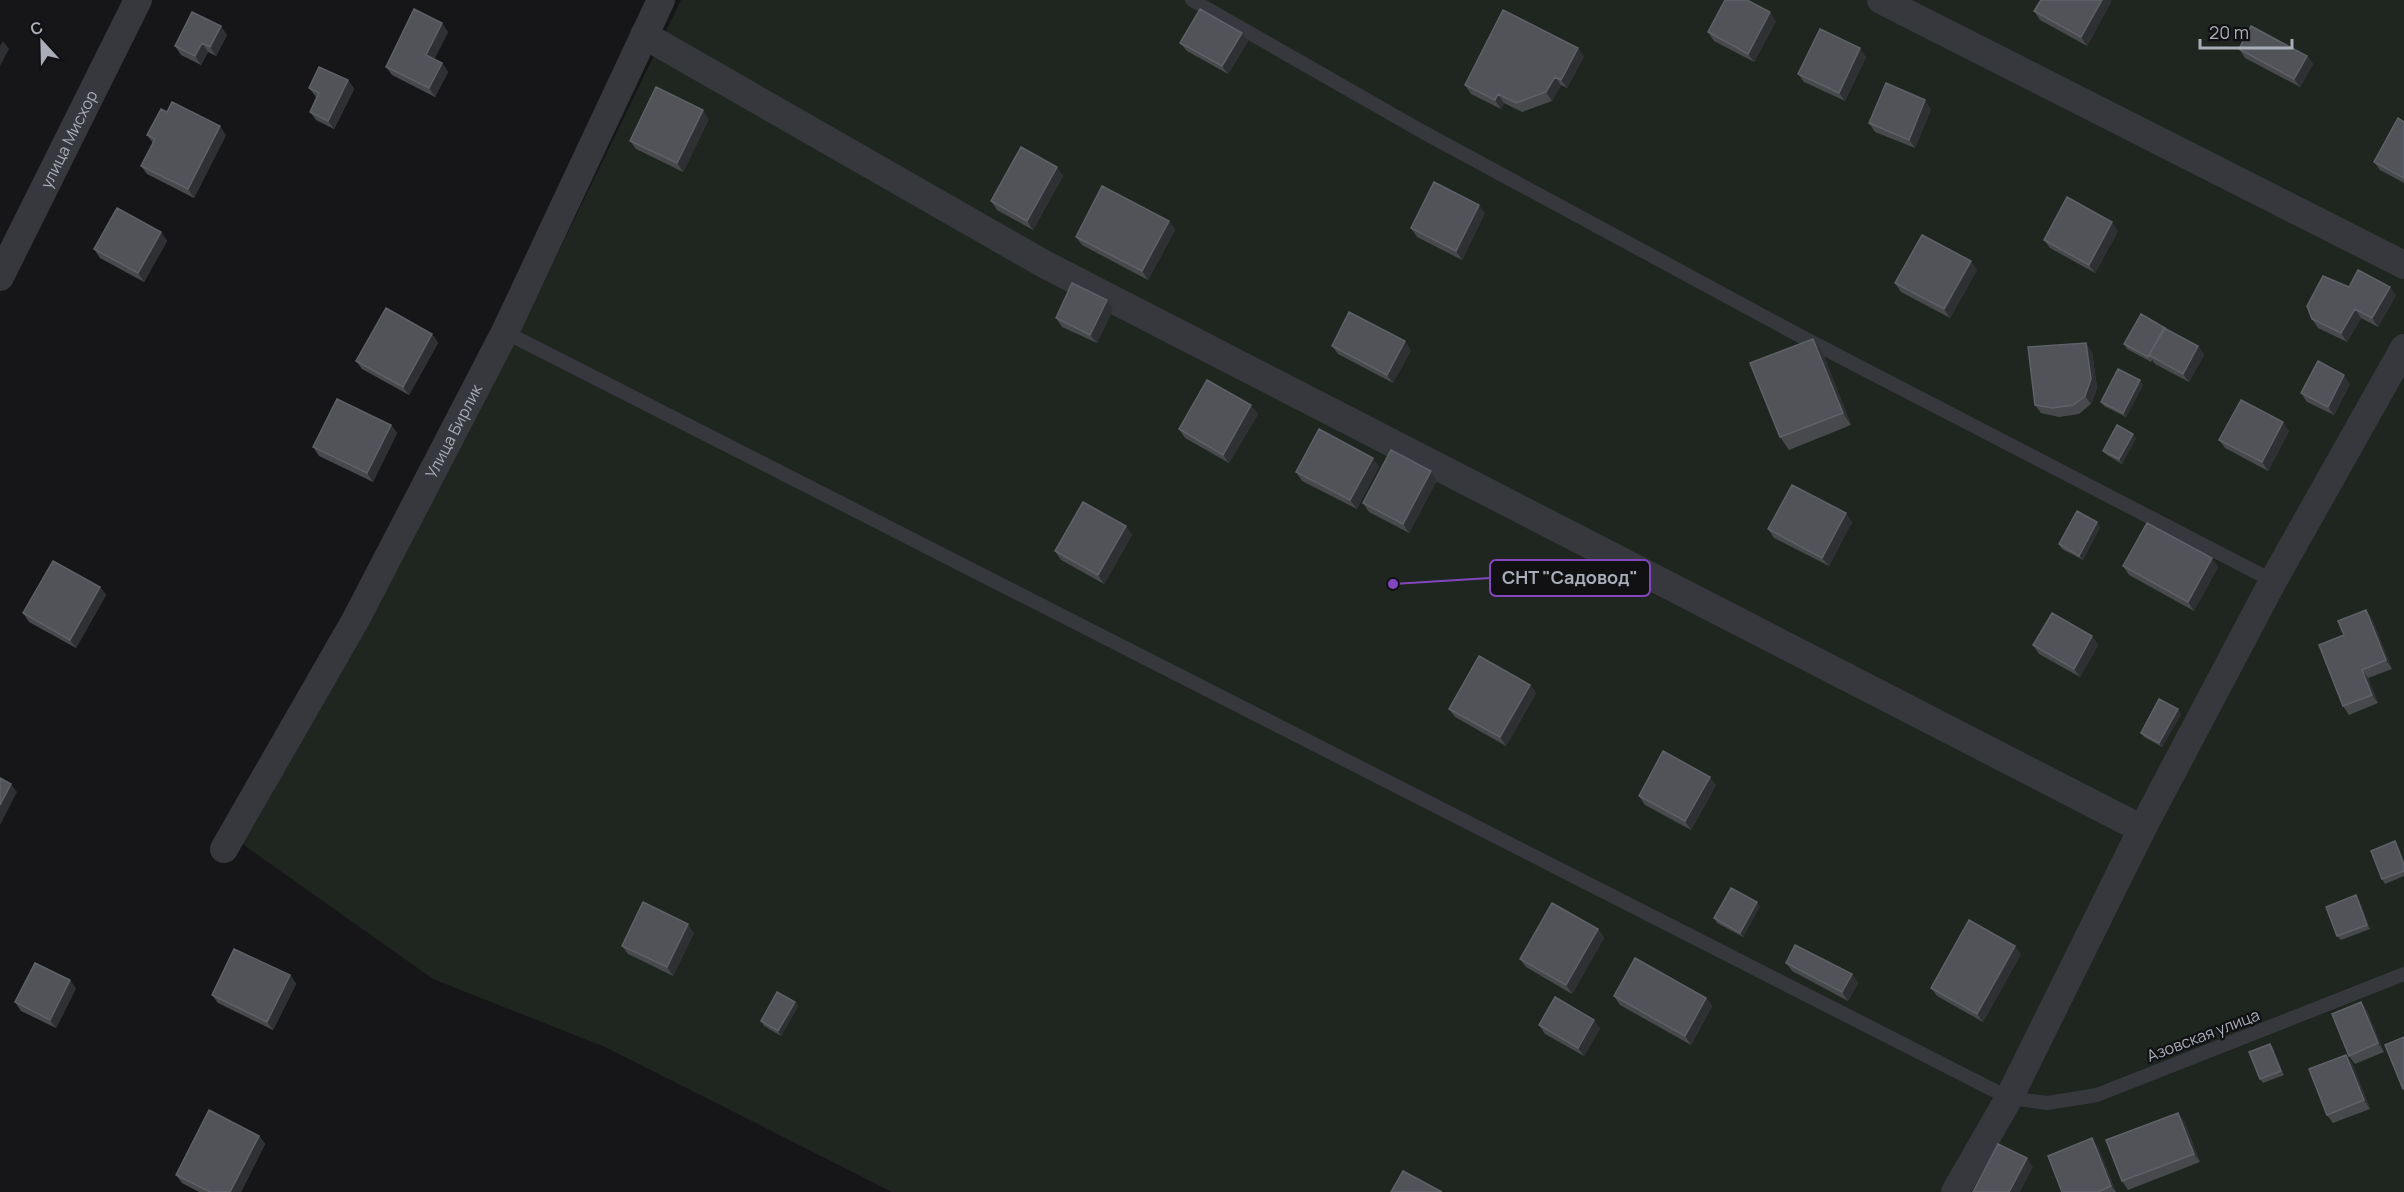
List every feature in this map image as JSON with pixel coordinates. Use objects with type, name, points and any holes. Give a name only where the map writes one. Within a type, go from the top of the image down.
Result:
[{"type":"street","name":"улица Мисхор","points":[[0,277],[138,0]]},
{"type":"street","name":"Улица Бирлик","points":[[224,849],[356,619],[505,332],[661,0]]},
{"type":"street","points":[[1881,0],[2404,265]]},
{"type":"street","points":[[644,35],[1044,264],[2142,829]]},
{"type":"street","points":[[1955,1192],[2009,1098],[2142,829],[2273,581],[2404,348]]},
{"type":"lane","points":[[1192,0],[1423,132],[1791,332],[2273,581]]},
{"type":"lane","name":"Азовская улица","points":[[505,332],[2009,1098],[2047,1103],[2097,1095],[2404,974]]},
{"type":"shaded area","points":[[681,0],[2404,0],[2404,1192],[892,1192],[605,1047],[433,979],[241,843],[523,325]]},
{"type":"building","points":[[1725,0],[1747,0],[1770,12],[1748,54],[1708,32]]},
{"type":"building","points":[[2041,0],[2102,0],[2081,37],[2034,11]]},
{"type":"building","points":[[414,9],[442,23],[426,55],[442,63],[429,88],[386,67]]},
{"type":"building","points":[[1200,9],[1242,33],[1222,66],[1180,43]]},
{"type":"building","points":[[1503,10],[1578,48],[1561,80],[1555,77],[1546,92],[1516,103],[1498,94],[1495,100],[1465,85]]},
{"type":"building","points":[[192,12],[221,26],[210,47],[202,43],[195,56],[175,46]]},
{"type":"building","points":[[2251,26],[2307,56],[2294,79],[2239,49]]},
{"type":"building","points":[[1820,29],[1860,48],[1839,93],[1798,74]]},
{"type":"building","points":[[319,67],[348,80],[328,121],[310,112],[319,93],[309,88]]},
{"type":"building","points":[[1886,83],[1925,100],[1909,140],[1869,123]]},
{"type":"building","points":[[656,87],[703,110],[677,163],[630,141]]},
{"type":"building","points":[[172,102],[220,126],[188,189],[141,166],[155,139],[147,135],[161,109],[167,112]]},
{"type":"building","points":[[2398,118],[2404,122],[2404,178],[2374,162]]},
{"type":"building","points":[[1021,147],[1057,167],[1027,221],[991,201]]},
{"type":"building","points":[[1434,182],[1479,205],[1456,251],[1411,228]]},
{"type":"building","points":[[1102,186],[1169,221],[1142,271],[1076,237]]},
{"type":"building","points":[[2067,197],[2112,222],[2089,265],[2044,240]]},
{"type":"building","points":[[117,208],[161,232],[138,273],[94,249]]},
{"type":"building","points":[[1922,235],[1971,261],[1944,309],[1895,283]]},
{"type":"building","points":[[2358,270],[2390,287],[2372,318],[2355,309],[2341,333],[2312,319],[2307,306],[2323,276],[2349,287]]},
{"type":"building","points":[[1072,283],[1107,300],[1090,335],[1056,318]]},
{"type":"building","points":[[386,308],[432,334],[403,387],[356,361]]},
{"type":"building","points":[[1349,312],[1405,341],[1387,375],[1332,346]]},
{"type":"building","points":[[2141,314],[2165,328],[2148,357],[2124,344]]},
{"type":"building","points":[[2164,328],[2198,346],[2183,374],[2149,355]]},
{"type":"building","points":[[1813,339],[1843,413],[1780,437],[1750,363]]},
{"type":"building","points":[[2086,343],[2091,379],[2085,396],[2073,405],[2053,408],[2035,405],[2028,347]]},
{"type":"building","points":[[2318,361],[2344,375],[2328,407],[2301,393]]},
{"type":"building","points":[[2118,369],[2140,380],[2123,413],[2101,402]]},
{"type":"building","points":[[1207,380],[1251,405],[1223,455],[1179,429]]},
{"type":"building","points":[[337,399],[391,425],[367,473],[313,447]]},
{"type":"building","points":[[2241,400],[2283,422],[2262,462],[2219,440]]},
{"type":"building","points":[[2117,425],[2133,434],[2119,459],[2103,451]]},
{"type":"building","points":[[1319,429],[1373,458],[1350,500],[1296,472]]},
{"type":"building","points":[[1391,450],[1431,471],[1403,524],[1363,503]]},
{"type":"building","points":[[1792,485],[1846,513],[1822,558],[1768,529]]},
{"type":"building","points":[[1083,502],[1126,526],[1098,575],[1055,551]]},
{"type":"building","points":[[2077,511],[2097,522],[2079,556],[2059,544]]},
{"type":"building","points":[[2147,523],[2212,558],[2188,602],[2123,566]]},
{"type":"building","points":[[53,561],[100,587],[70,640],[23,613]]},
{"type":"building","points":[[2366,610],[2386,660],[2362,670],[2372,695],[2343,706],[2319,645],[2344,635],[2338,621]]},
{"type":"building","points":[[2052,613],[2092,636],[2074,669],[2033,645]]},
{"type":"building","points":[[1479,656],[1530,685],[1500,737],[1449,709]]},
{"type":"building","points":[[2159,699],[2178,709],[2159,743],[2141,733]]},
{"type":"building","points":[[1663,751],[1710,777],[1685,821],[1639,796]]},
{"type":"building","points":[[0,778],[11,784],[0,805]]},
{"type":"building","points":[[2395,841],[2404,871],[2382,879],[2371,851]]},
{"type":"building","points":[[1731,888],[1757,902],[1740,933],[1714,918]]},
{"type":"building","points":[[2356,895],[2367,925],[2337,936],[2326,907]]},
{"type":"building","points":[[643,902],[688,924],[667,967],[622,946]]},
{"type":"building","points":[[1552,903],[1598,929],[1566,985],[1520,959]]},
{"type":"building","points":[[1969,920],[2015,946],[1977,1014],[1931,988]]},
{"type":"building","points":[[1795,945],[1852,974],[1842,992],[1786,963]]},
{"type":"building","points":[[234,949],[290,975],[267,1022],[212,995]]},
{"type":"building","points":[[1635,958],[1706,998],[1685,1036],[1614,996]]},
{"type":"building","points":[[35,963],[70,980],[50,1020],[15,1002]]},
{"type":"building","points":[[777,992],[795,1002],[778,1031],[761,1021]]},
{"type":"building","points":[[1555,997],[1594,1020],[1578,1048],[1539,1025]]},
{"type":"building","points":[[2361,1002],[2378,1043],[2349,1056],[2332,1014]]},
{"type":"building","points":[[2404,1037],[2404,1088],[2403,1089],[2385,1045]]},
{"type":"building","points":[[2270,1044],[2281,1071],[2260,1079],[2249,1052]]},
{"type":"building","points":[[2346,1055],[2364,1100],[2327,1115],[2309,1069]]},
{"type":"building","points":[[209,1110],[259,1136],[230,1192],[210,1192],[176,1175]]},
{"type":"building","points":[[2178,1113],[2194,1154],[2122,1181],[2106,1140]]},
{"type":"building","points":[[2092,1138],[2111,1186],[2098,1192],[2062,1192],[2048,1156]]},
{"type":"building","points":[[1998,1144],[2027,1158],[2009,1192],[1973,1192]]},
{"type":"building","points":[[1403,1171],[1442,1192],[1391,1192]]},
{"type":"place","name":"СНТ \"Садовод\"","points":[[1393,584]]}]
